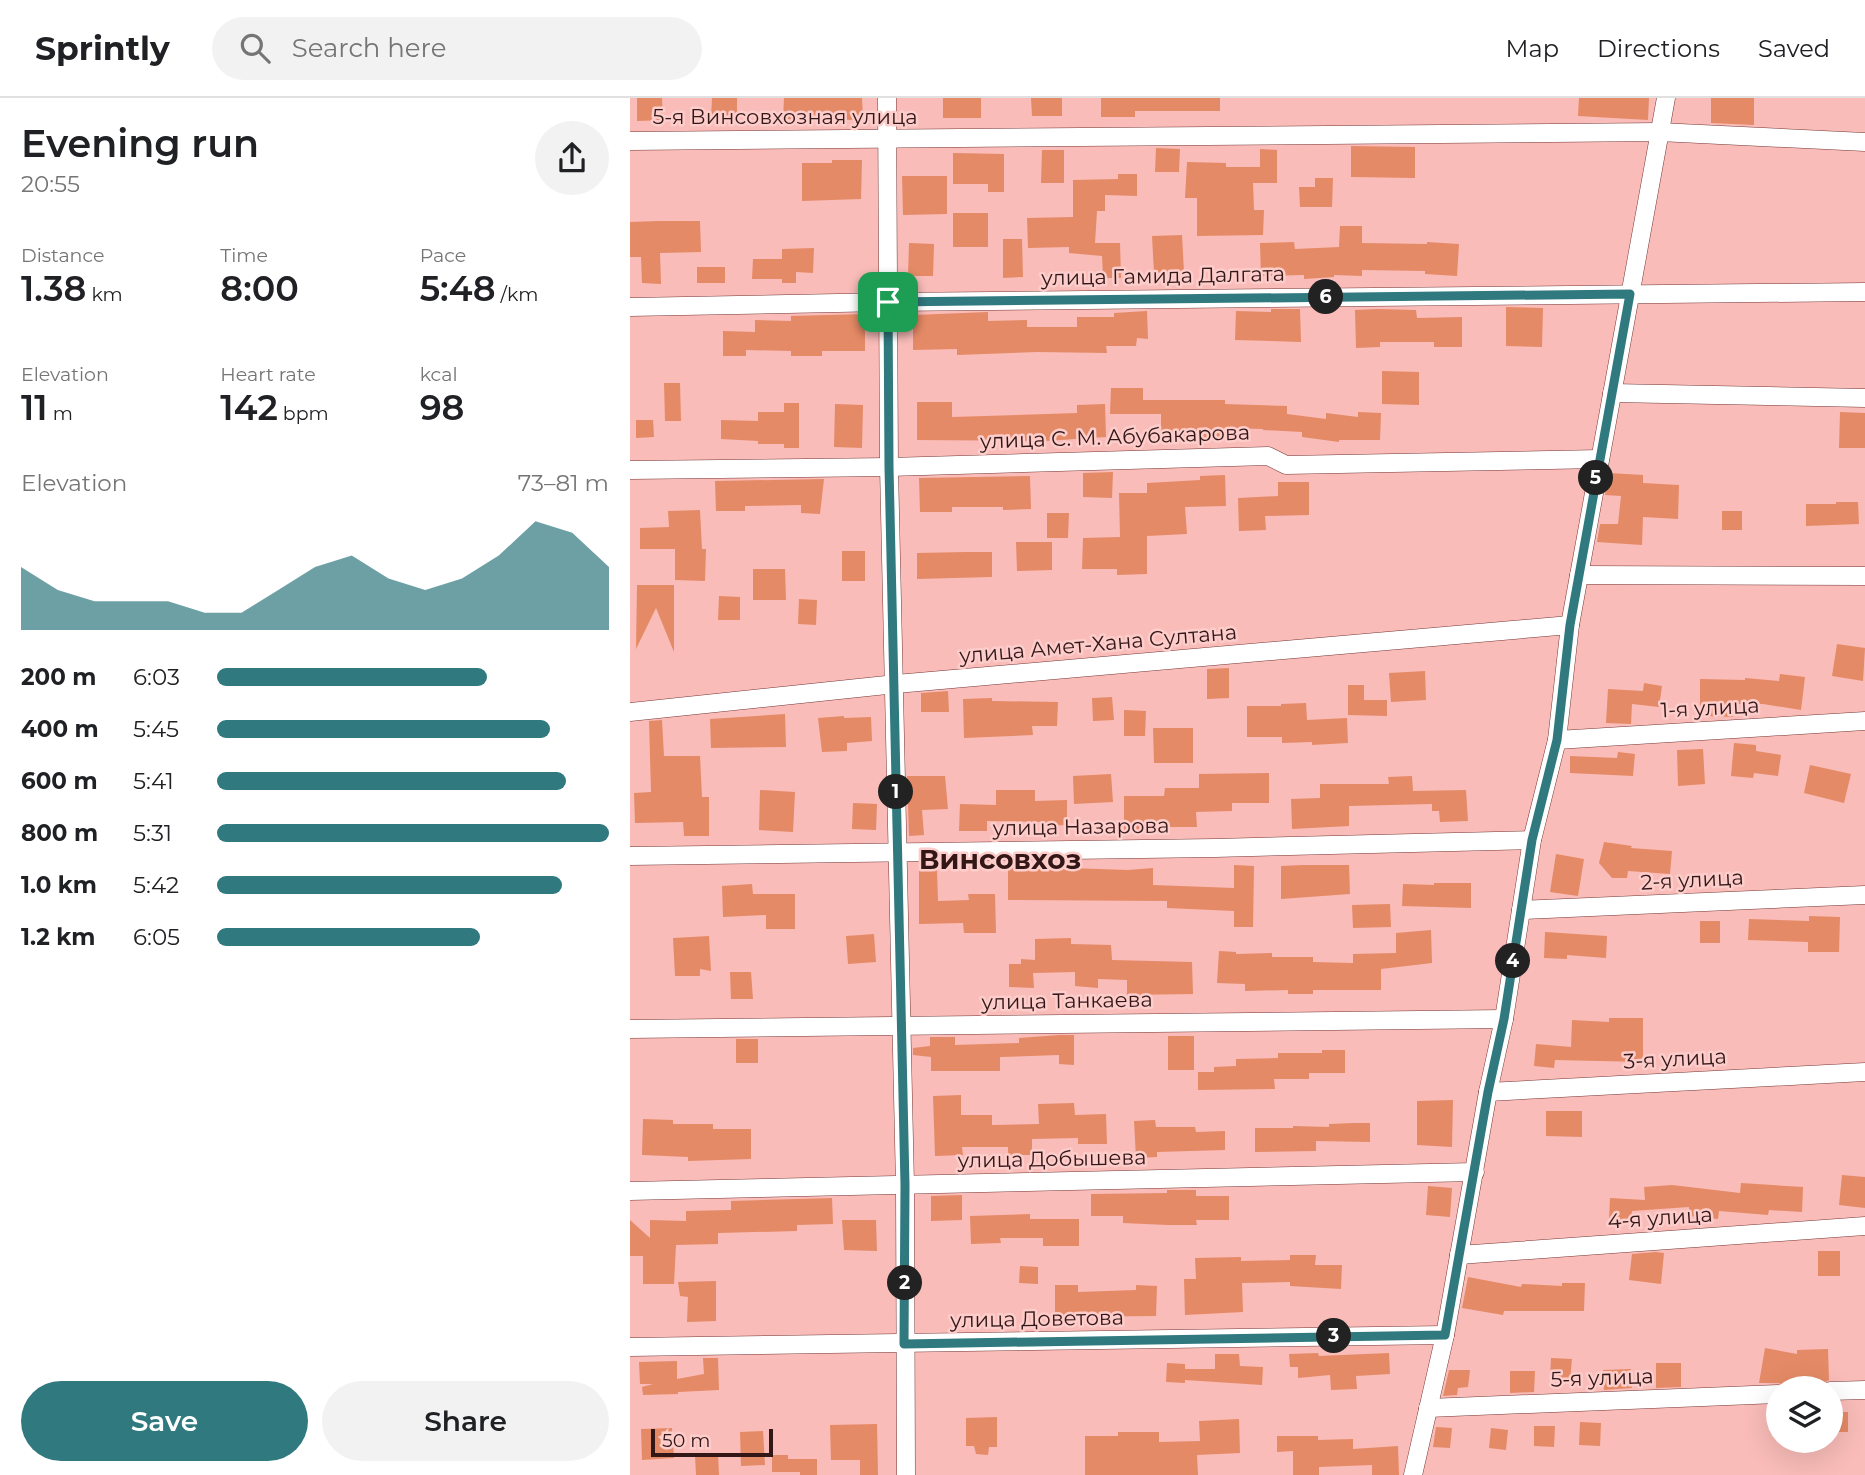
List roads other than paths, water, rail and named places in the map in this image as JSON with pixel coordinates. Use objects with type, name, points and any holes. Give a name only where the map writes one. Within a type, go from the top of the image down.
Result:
[{"type":"street","points":[[887,98],[889,467],[905,1185],[906,1475]]},
{"type":"street","points":[[1413,1475],[1445,1335],[1488,1092],[1504,1019],[1532,840],[1557,740],[1570,625],[1665,98]]},
{"type":"street","name":"5-я Винсовхозная улица","points":[[630,141],[1660,132],[1865,142]]},
{"type":"street","name":"улица Гамида Далгата","points":[[630,307],[1865,292]]},
{"type":"street","points":[[1612,394],[1865,398]]},
{"type":"street","name":"улица С. М. Абубакарова","points":[[630,470],[889,467],[1268,456],[1286,465],[1600,459]]},
{"type":"street","points":[[1579,575],[1865,576]]},
{"type":"street","name":"улица Амет-Хана Султана","points":[[630,712],[895,684],[1570,625]]},
{"type":"street","name":"1-я улица","points":[[1557,740],[1865,721]]},
{"type":"street","name":"улица Назарова","points":[[630,856],[1215,848],[1532,840]]},
{"type":"street","name":"2-я улица","points":[[1521,910],[1865,895]]},
{"type":"street","name":"улица Танкаева","points":[[630,1029],[1504,1019]]},
{"type":"street","name":"3-я улица","points":[[1488,1092],[1865,1072]]},
{"type":"street","name":"улица Добышева","points":[[630,1191],[1475,1172]]},
{"type":"street","name":"4-я улица","points":[[1459,1255],[1865,1226]]},
{"type":"street","name":"улица Доветова","points":[[630,1347],[1445,1335]]},
{"type":"street","points":[[1843,1391],[1865,1390]]},
{"type":"street","name":"5-я улица","points":[[1428,1408],[1766,1394]]},
{"type":"district","name":"Винсовхоз","points":[[1000,859]]}]
